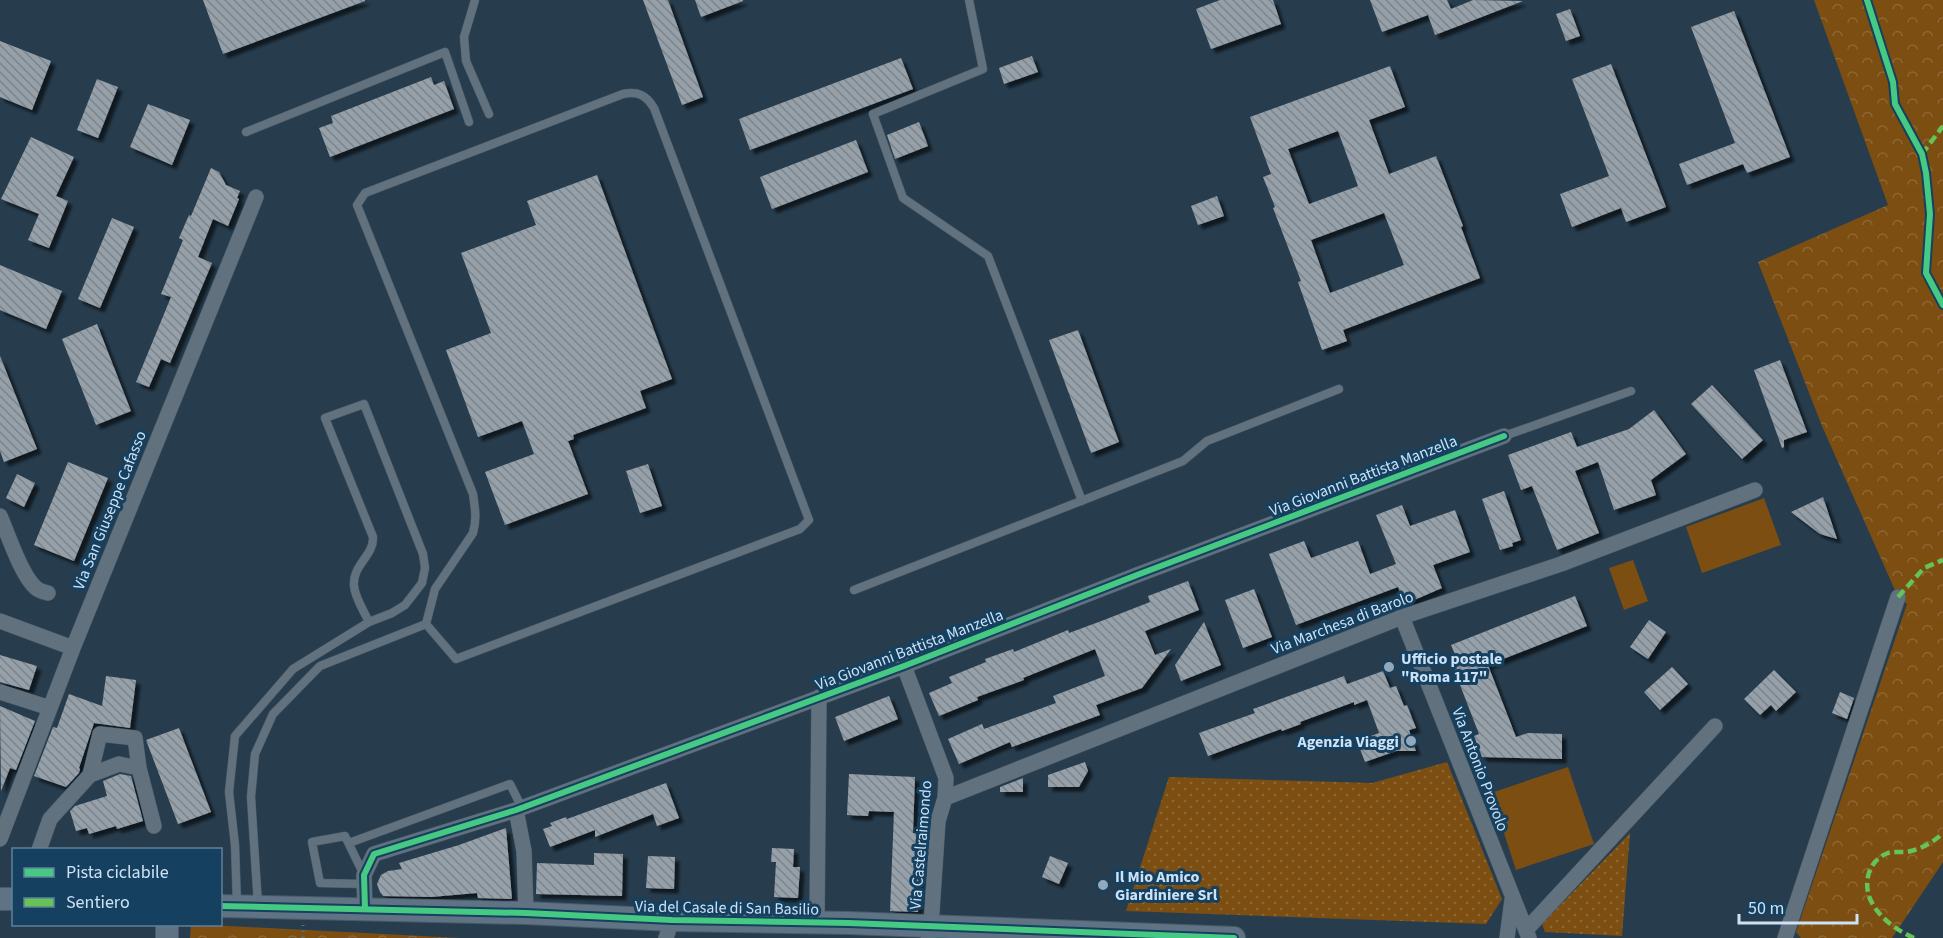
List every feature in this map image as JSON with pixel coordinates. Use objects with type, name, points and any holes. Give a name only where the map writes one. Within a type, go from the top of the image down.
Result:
[{"type":"street","name":"Via San Giuseppe Cafasso","points":[[0,839],[73,648],[256,197]]},
{"type":"street","name":"Via Giovanni Battista Manzella","points":[[364,879],[374,854],[519,809],[904,666],[1504,436]]},
{"type":"street","name":"Via Marchesa di Barolo","points":[[945,798],[1402,617],[1561,564],[1755,490]]},
{"type":"street","points":[[0,516],[20,562],[33,585],[38,590],[48,593]]},
{"type":"street","points":[[1785,938],[1898,597]]},
{"type":"street","name":"Via Antonio Provolo","points":[[1402,617],[1527,934],[1715,726]]},
{"type":"street","points":[[0,621],[73,648]]},
{"type":"street","name":"Via Castelraimondo","points":[[904,666],[946,777],[945,798],[938,821],[928,934]]},
{"type":"street","points":[[0,692],[50,708]]},
{"type":"street","points":[[817,922],[819,698]]},
{"type":"street","points":[[90,775],[100,735],[135,738],[139,768],[154,826]]},
{"type":"street","points":[[39,848],[50,819],[90,775],[119,764],[139,768]]},
{"type":"street","points":[[519,809],[524,850],[526,913]]},
{"type":"street","points":[[364,879],[365,909]]},
{"type":"street","name":"Via Antonio Provolo","points":[[1507,938],[1512,900]]},
{"type":"street","name":"Via del Casale di San Basilio","points":[[239,906],[526,913],[669,929],[817,922],[928,934],[1234,938]]},
{"type":"lane","points":[[475,0],[464,37],[466,61],[489,114]]},
{"type":"lane","points":[[969,0],[983,69],[873,114],[903,198],[988,256],[1082,501]]},
{"type":"lane","points":[[246,132],[445,52],[469,122]]},
{"type":"lane","points":[[632,92],[641,94],[654,108],[809,520],[800,529],[456,659],[426,624],[435,589],[473,533],[475,504],[357,204],[365,193],[623,94],[632,92]]},
{"type":"lane","points":[[854,590],[1183,462],[1207,441],[1339,389]]},
{"type":"lane","points":[[1504,436],[1631,391]]},
{"type":"lane","points":[[239,906],[229,792],[234,736],[293,669],[369,622],[392,614],[405,605],[422,583],[425,568],[423,554],[364,404],[325,418],[373,537],[373,546],[358,568],[354,585],[369,622]]},
{"type":"lane","points":[[239,906],[255,754],[273,714],[320,666],[426,624]]},
{"type":"lane","points":[[349,843],[510,784],[519,809]]},
{"type":"lane","points":[[345,836],[349,843],[364,879],[320,883],[312,842],[345,836]]},
{"type":"path","points":[[303,938],[304,922]]},
{"type":"green space","points":[[1814,0],[1943,0],[1943,862],[1892,938],[1801,938],[1796,932],[1907,604],[1898,597],[1822,426],[1758,262],[1888,205]]},
{"type":"green space","points":[[1764,498],[1781,545],[1702,573],[1686,527]]},
{"type":"green space","points":[[1633,560],[1648,601],[1624,610],[1609,568]]},
{"type":"green space","points":[[1447,762],[1502,899],[1486,924],[1126,911],[1169,777],[1372,783]]},
{"type":"green space","points":[[1568,767],[1594,844],[1516,870],[1491,793]]},
{"type":"green space","points":[[1630,833],[1622,936],[1545,932],[1542,924]]},
{"type":"green space","points":[[191,926],[222,926],[460,938],[190,938]]},
{"type":"building","points":[[203,0],[365,0],[365,1],[223,54]]},
{"type":"building","points":[[643,0],[668,0],[703,97],[682,105]]},
{"type":"building","points":[[695,0],[743,0],[743,1],[701,17]]},
{"type":"building","points":[[1220,0],[1273,0],[1281,24],[1211,49],[1196,9]]},
{"type":"building","points":[[1370,0],[1447,0],[1451,9],[1473,0],[1523,1],[1435,35],[1428,15],[1382,32]]},
{"type":"building","points":[[1570,9],[1580,36],[1566,41],[1556,14]]},
{"type":"building","points":[[1734,11],[1790,157],[1747,173],[1743,164],[1687,185],[1679,164],[1735,143],[1691,27]]},
{"type":"building","points":[[0,41],[51,61],[32,110],[0,97]]},
{"type":"building","points":[[1032,56],[1038,72],[1004,84],[999,68]]},
{"type":"building","points":[[901,58],[913,89],[750,150],[739,119]]},
{"type":"building","points":[[1611,64],[1666,207],[1626,222],[1621,208],[1572,227],[1560,194],[1609,176],[1572,79]]},
{"type":"building","points":[[1390,66],[1405,107],[1369,120],[1389,174],[1436,156],[1480,278],[1343,330],[1347,341],[1322,350],[1298,282],[1301,281],[1263,177],[1271,174],[1250,117]],"holes":[[[1338,131],[1358,186],[1309,204],[1288,149]],[[1384,213],[1404,265],[1330,293],[1311,240]]]},
{"type":"building","points":[[431,77],[434,85],[444,81],[454,109],[330,157],[319,128],[333,123],[331,116]]},
{"type":"building","points":[[97,79],[118,87],[98,138],[77,130]]},
{"type":"building","points":[[148,104],[190,120],[172,165],[130,147]]},
{"type":"building","points":[[919,122],[928,146],[895,159],[887,135]]},
{"type":"building","points":[[31,137],[74,157],[56,196],[68,201],[49,248],[28,240],[39,214],[1,199]]},
{"type":"building","points":[[856,140],[868,172],[772,209],[760,177]]},
{"type":"building","points":[[211,168],[219,172],[226,185],[240,191],[237,198],[239,199],[228,226],[213,219],[198,257],[212,263],[170,363],[161,359],[149,387],[136,382],[171,297],[161,294],[183,240],[179,238]]},
{"type":"building","points":[[597,175],[672,379],[640,391],[646,408],[573,435],[574,439],[568,441],[588,494],[505,525],[485,472],[534,454],[522,421],[478,437],[446,350],[491,333],[461,253],[536,225],[527,201]]},
{"type":"building","points":[[1217,196],[1224,216],[1198,225],[1191,206]]},
{"type":"building","points":[[112,218],[134,227],[100,308],[78,299]]},
{"type":"building","points":[[0,265],[62,291],[46,329],[0,310]]},
{"type":"building","points":[[97,324],[131,411],[96,425],[62,339]]},
{"type":"building","points":[[1078,330],[1119,442],[1091,453],[1049,340]]},
{"type":"building","points":[[0,356],[37,449],[4,462],[0,451]]},
{"type":"building","points":[[1780,360],[1807,432],[1784,440],[1782,448],[1754,370]]},
{"type":"building","points":[[1712,385],[1763,440],[1742,459],[1691,404]]},
{"type":"building","points":[[1654,410],[1686,454],[1651,480],[1656,495],[1614,510],[1598,462],[1575,471],[1599,533],[1557,550],[1532,486],[1521,490],[1508,455],[1571,432],[1577,447],[1629,429]]},
{"type":"building","points":[[68,462],[108,478],[74,561],[34,545]]},
{"type":"building","points":[[648,464],[662,506],[640,513],[626,471]]},
{"type":"building","points":[[17,474],[35,483],[24,507],[6,498]]},
{"type":"building","points":[[1504,491],[1521,540],[1512,543],[1513,546],[1500,550],[1482,499]]},
{"type":"building","points":[[1823,497],[1837,539],[1820,534],[1791,512]]},
{"type":"building","points":[[1402,505],[1410,526],[1455,510],[1470,552],[1433,565],[1442,588],[1405,604],[1398,587],[1296,625],[1269,554],[1304,541],[1311,558],[1358,541],[1370,574],[1396,564],[1376,515]]},
{"type":"building","points":[[1188,581],[1199,610],[1145,631],[1155,655],[1171,649],[1142,688],[1096,705],[1100,715],[1012,747],[1010,742],[959,764],[948,739],[982,724],[984,729],[1056,703],[1053,696],[1105,676],[1095,649],[1023,678],[1024,680],[977,697],[978,700],[939,716],[929,693],[952,683],[949,677],[986,662],[985,659],[1013,649],[1014,652],[1068,630],[1069,633],[1150,602],[1148,596]]},
{"type":"building","points":[[1254,589],[1272,637],[1243,648],[1225,600]]},
{"type":"building","points":[[1575,596],[1587,626],[1488,665],[1516,737],[1528,733],[1562,734],[1562,759],[1482,757],[1474,736],[1479,734],[1453,667],[1459,664],[1451,645]]},
{"type":"building","points":[[1649,620],[1666,632],[1648,659],[1630,647]]},
{"type":"building","points":[[1204,622],[1221,665],[1181,681],[1175,665]]},
{"type":"building","points":[[0,655],[37,666],[29,690],[0,682]]},
{"type":"building","points":[[1672,667],[1688,684],[1660,710],[1644,692]]},
{"type":"building","points":[[1774,670],[1796,692],[1776,711],[1771,705],[1760,715],[1744,699]]},
{"type":"building","points":[[1383,671],[1390,688],[1396,686],[1404,706],[1407,705],[1416,728],[1409,730],[1416,751],[1396,751],[1365,762],[1357,741],[1379,733],[1367,700],[1354,705],[1354,702],[1300,722],[1301,724],[1208,756],[1199,733],[1255,713],[1253,709],[1344,676],[1347,684]]},
{"type":"building","points":[[106,676],[136,680],[130,728],[94,723],[79,773],[66,787],[34,776],[53,727],[57,728],[69,694],[102,706]]},
{"type":"building","points":[[1840,692],[1854,698],[1847,719],[1832,713]]},
{"type":"building","points":[[889,696],[898,719],[844,741],[835,717]]},
{"type":"building","points":[[0,706],[35,721],[16,770],[10,768],[1,791]]},
{"type":"building","points":[[179,728],[211,812],[178,824],[146,740]]},
{"type":"building","points":[[1085,762],[1088,771],[1079,787],[1048,787],[1048,775]]},
{"type":"building","points":[[120,774],[131,776],[143,821],[89,834],[87,828],[76,831],[70,811],[75,806],[107,796],[103,781]]},
{"type":"building","points":[[849,774],[915,777],[913,833],[921,833],[918,912],[890,911],[894,812],[869,811],[868,816],[847,815]]},
{"type":"building","points":[[1023,778],[1023,792],[1000,792],[1000,787]]},
{"type":"building","points":[[666,783],[679,818],[657,826],[653,814],[595,837],[595,830],[550,847],[543,829],[552,826],[550,823]]},
{"type":"building","points":[[506,828],[512,899],[478,898],[477,893],[431,897],[383,896],[380,892],[377,884],[381,875],[388,871],[402,869],[399,863]]},
{"type":"building","points":[[772,848],[794,849],[793,867],[800,867],[798,898],[774,897],[776,862],[771,862]]},
{"type":"building","points":[[594,853],[623,854],[622,896],[536,894],[537,863],[594,865]]},
{"type":"building","points":[[648,856],[675,857],[674,889],[646,888]]},
{"type":"building","points":[[1050,856],[1068,863],[1059,884],[1042,877]]},
{"type":"marked path","points":[[1922,154],[1943,126]]},
{"type":"marked path","points":[[1898,597],[1924,568],[1943,560]]},
{"type":"marked path","points":[[1914,938],[1889,923],[1878,912],[1868,892],[1869,872],[1881,856],[1920,848],[1943,833]]},
{"type":"cycle path","points":[[1867,0],[1893,82],[1895,104],[1922,154],[1930,214],[1926,273],[1943,305]]},
{"type":"cycle path","points":[[365,909],[364,875],[374,854],[516,810],[904,666],[1504,436]]},
{"type":"cycle path","points":[[222,906],[849,923],[1234,938]]},
{"type":"place","name":"Ufficio postale \"Roma 117\"","points":[[1389,667]]},
{"type":"place","name":"Agenzia Viaggi","points":[[1411,741]]},
{"type":"place","name":"Il Mio Amico Giardiniere Srl","points":[[1103,885]]}]
